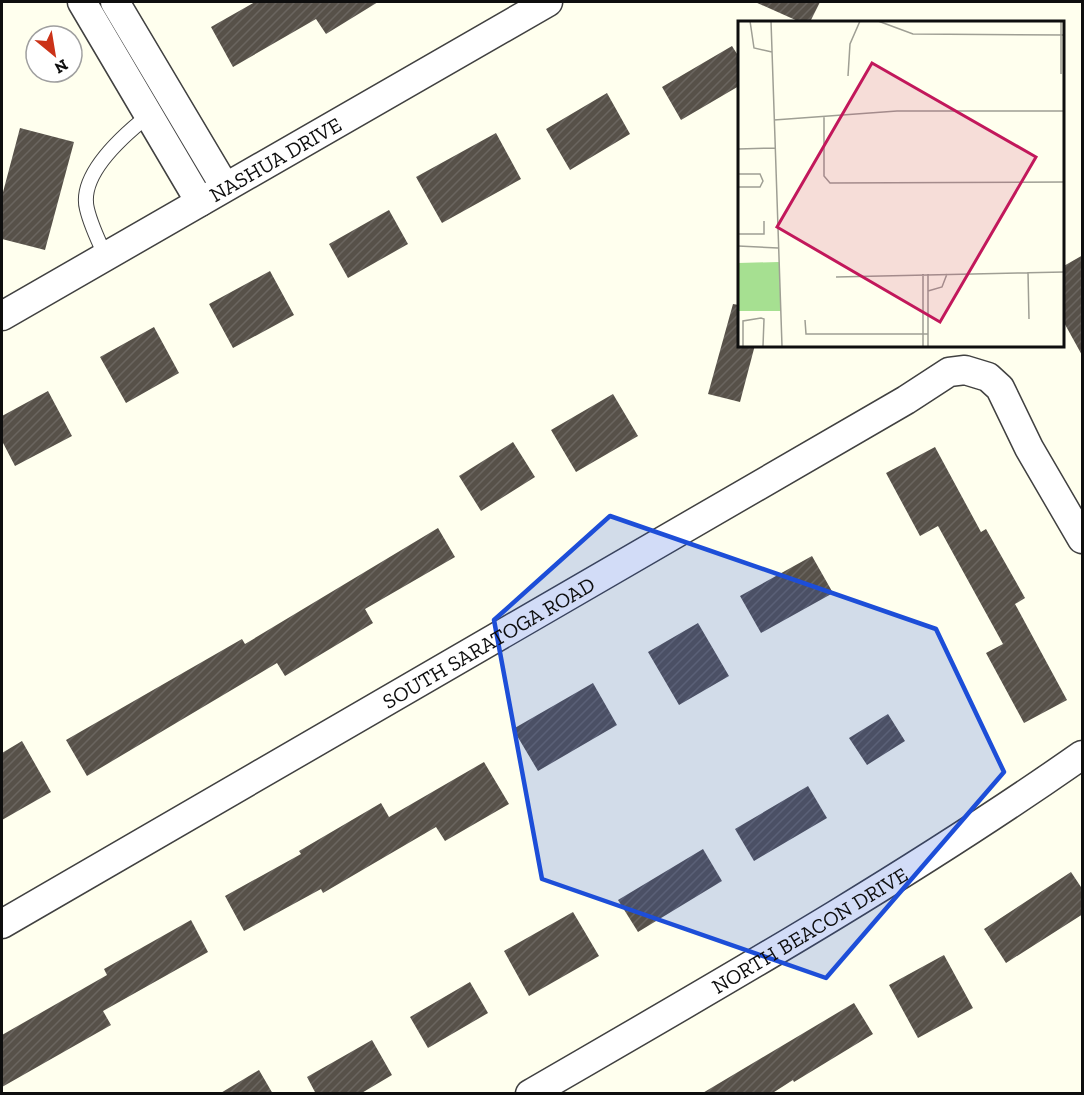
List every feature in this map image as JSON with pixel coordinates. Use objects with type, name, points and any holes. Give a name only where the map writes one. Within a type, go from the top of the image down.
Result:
[{"type":"street","points":[[82,2],[200,202]]},
{"type":"street","points":[[115,2],[225,187]]},
{"type":"street","name":"NASHUA DRIVE","points":[[2,316],[548,2]]},
{"type":"street","points":[[113,54],[138,40]]},
{"type":"street","name":"SOUTH SARATOGA ROAD","points":[[2,924],[906,400],[949,372],[977,372],[988,376],[1000,388],[1029,448],[1083,539]]},
{"type":"street","name":"NORTH BEACON DRIVE","points":[[530,1094],[834,918],[984,824],[1083,755]]},
{"type":"lane","points":[[106,257],[86,208],[92,179],[114,146],[148,115]]},
{"type":"highlighted area","points":[[610,516],[936,629],[1004,772],[826,978],[542,879],[494,620]]},
{"type":"building","points":[[255,2],[378,2],[326,34],[316,19],[233,67],[211,27]]},
{"type":"building","points":[[755,2],[820,2],[810,21],[798,21]]},
{"type":"building","points":[[732,46],[738,55],[738,87],[681,120],[662,87]]},
{"type":"building","points":[[607,93],[630,134],[570,170],[546,129]]},
{"type":"building","points":[[20,128],[74,142],[45,250],[2,239],[2,196]]},
{"type":"building","points":[[496,133],[521,179],[442,223],[416,177]]},
{"type":"building","points":[[389,210],[408,244],[348,278],[329,244]]},
{"type":"building","points":[[1083,255],[1083,357],[1063,321],[1063,266]]},
{"type":"building","points":[[270,271],[294,315],[233,348],[209,304]]},
{"type":"building","points":[[733,304],[738,305],[738,346],[755,346],[740,402],[708,394]]},
{"type":"building","points":[[154,327],[179,373],[126,403],[100,357]]},
{"type":"building","points":[[48,391],[72,436],[15,466],[2,441],[2,416]]},
{"type":"building","points":[[613,394],[638,436],[576,472],[551,430]]},
{"type":"building","points":[[513,442],[535,477],[481,511],[459,476]]},
{"type":"building","points":[[935,447],[981,532],[986,529],[1025,598],[1015,604],[1067,700],[1024,723],[986,653],[1003,644],[938,526],[920,536],[886,473]]},
{"type":"building","points":[[438,528],[455,557],[365,609],[373,623],[285,676],[277,663],[87,776],[66,740],[242,639],[245,644]]},
{"type":"building","points":[[812,556],[833,593],[761,633],[740,596]]},
{"type":"building","points":[[698,623],[729,676],[679,705],[648,652]]},
{"type":"building","points":[[593,683],[617,725],[538,771],[513,729]]},
{"type":"building","points":[[888,714],[905,741],[867,765],[849,738]]},
{"type":"building","points":[[22,741],[51,792],[2,820],[2,753]]},
{"type":"building","points":[[484,762],[509,804],[445,841],[436,827],[323,893],[321,889],[244,931],[225,896],[301,854],[299,851],[381,803],[389,817]]},
{"type":"building","points":[[808,786],[827,818],[754,861],[735,829]]},
{"type":"building","points":[[703,849],[722,881],[638,932],[618,900]]},
{"type":"building","points":[[1071,872],[1083,890],[1083,914],[1006,963],[984,929]]},
{"type":"building","points":[[573,912],[599,956],[529,996],[504,951]]},
{"type":"building","points":[[191,920],[208,952],[103,1011],[111,1025],[2,1087],[2,1035],[107,975],[104,969]]},
{"type":"building","points":[[944,955],[973,1008],[918,1038],[889,985]]},
{"type":"building","points":[[470,982],[488,1013],[428,1048],[410,1017]]},
{"type":"building","points":[[854,1003],[873,1034],[794,1082],[793,1080],[771,1094],[701,1094]]},
{"type":"building","points":[[372,1040],[392,1075],[360,1094],[316,1094],[307,1077]]},
{"type":"building","points":[[259,1070],[273,1094],[219,1094]]}]
